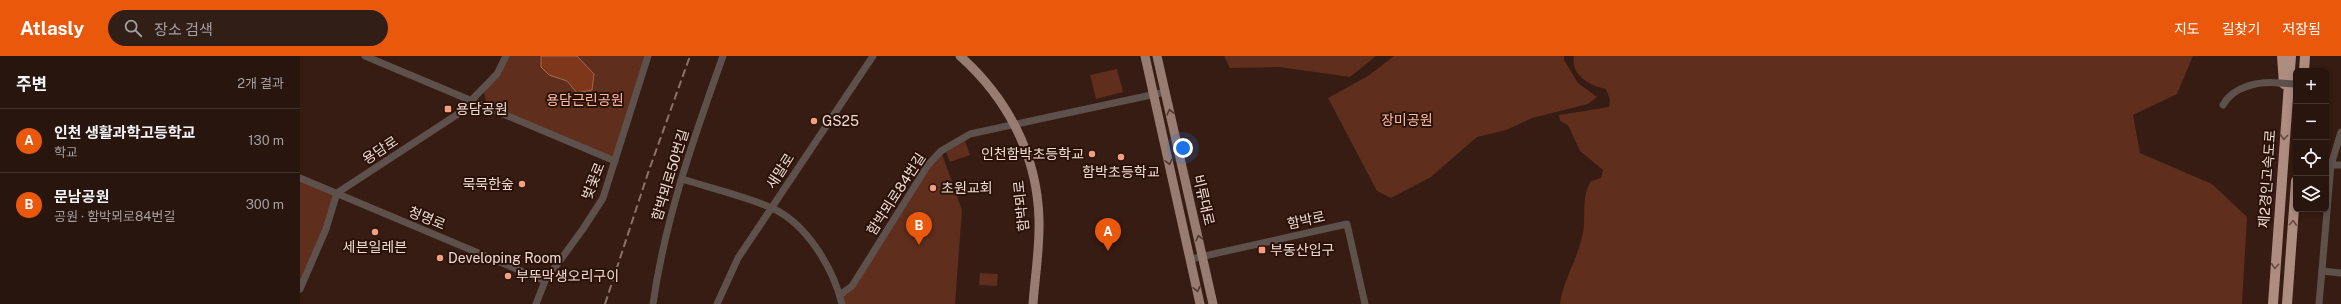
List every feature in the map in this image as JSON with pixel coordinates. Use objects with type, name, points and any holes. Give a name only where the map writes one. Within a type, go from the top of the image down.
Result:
[{"type":"highway","points":[[2282,56],[2286,115]]},
{"type":"highway","name":"제2경인고속도로","points":[[2273,304],[2291,56]]},
{"type":"highway","points":[[2304,68],[2305,56]]},
{"type":"highway","name":"제2경인고속도로","points":[[2287,304],[2294,212]]},
{"type":"main road","name":"함박뫼로","points":[[960,56],[981,74],[999,97],[1015,126],[1030,164],[1036,189],[1039,219],[1032,304]]},
{"type":"main road","name":"비류대로","points":[[1146,56],[1200,304]]},
{"type":"main road","name":"비류대로","points":[[1157,56],[1213,304]]},
{"type":"street","points":[[365,56],[473,100],[615,161]]},
{"type":"street","name":"용담로","points":[[337,193],[428,135],[473,100],[497,74],[506,56]]},
{"type":"street","name":"벚꽃로","points":[[536,304],[545,281],[583,230],[602,198],[648,56]]},
{"type":"street","name":"함박뫼로50번길","points":[[653,304],[664,242],[682,179],[723,56]]},
{"type":"street","name":"새말로","points":[[717,304],[738,258],[874,56]]},
{"type":"street","points":[[2223,105],[2228,96],[2242,89],[2265,82],[2293,84]]},
{"type":"street","name":"함박뫼로84번길","points":[[840,295],[852,286],[928,166],[941,151],[970,134],[1015,126],[1165,92]]},
{"type":"street","points":[[2319,304],[2331,165],[2341,132]]},
{"type":"street","points":[[2331,165],[2341,165]]},
{"type":"street","name":"청명로","points":[[300,178],[337,193],[377,212],[545,281]]},
{"type":"street","points":[[682,179],[771,208],[789,218],[804,233],[823,259],[840,295],[842,304]]},
{"type":"street","points":[[300,290],[326,228],[337,193]]},
{"type":"street","name":"함박로","points":[[1191,259],[1347,224],[1365,304]]},
{"type":"street","points":[[2322,271],[2341,273]]},
{"type":"green space","name":"용담근린공원","points":[[506,56],[648,56],[615,161],[488,107],[483,90]]},
{"type":"green space","points":[[1224,56],[1376,56],[1350,77],[1279,67],[1230,68]]},
{"type":"green space","name":"장미공원","points":[[1394,56],[1564,56],[1564,60],[1578,83],[1597,97],[1588,104],[1532,118],[1506,130],[1477,137],[1431,177],[1391,198],[1377,191],[1328,98],[1368,76]]},
{"type":"green space","points":[[1574,56],[2193,56],[2177,94],[2133,115],[2140,153],[2212,184],[2247,217],[2242,304],[1560,304],[1582,236],[1586,192],[1591,181],[1601,178],[1603,170],[1580,151],[1568,125],[1560,121],[1559,115],[1609,107],[1610,100],[1606,89],[1600,88],[1588,82],[1578,74],[1575,69]]},
{"type":"green space","points":[[1117,69],[1123,92],[1096,99],[1090,75]]},
{"type":"green space","points":[[965,141],[970,155],[950,162],[946,152]]},
{"type":"green space","points":[[941,151],[962,210],[955,304],[842,304],[840,295],[852,286]]},
{"type":"green space","points":[[300,178],[337,193],[300,287]]},
{"type":"green space","points":[[980,273],[998,274],[997,286],[979,285]]},
{"type":"shaded area","points":[[541,56],[577,56],[594,74],[592,90],[577,93],[567,81],[549,75],[541,67]]},
{"type":"railway","points":[[605,304],[648,173],[690,56]]},
{"type":"place","name":"용담공원","points":[[448,109]]},
{"type":"place","name":"GS25","points":[[814,121]]},
{"type":"place","name":"인천함박초등학교","points":[[1092,154]]},
{"type":"place","name":"함박초등학교","points":[[1121,157]]},
{"type":"place","name":"묵묵한숲","points":[[522,184]]},
{"type":"place","name":"초원교회","points":[[933,188]]},
{"type":"place","name":"세븐일레븐","points":[[375,232]]},
{"type":"place","name":"문남공원","points":[[919,245]]},
{"type":"place","name":"부동산입구","points":[[1262,250]]},
{"type":"place","name":"인천 생활과학고등학교","points":[[1108,251]]},
{"type":"place","name":"Developing Room","points":[[440,258]]},
{"type":"place","name":"부뚜막생오리구이","points":[[508,276]]}]
